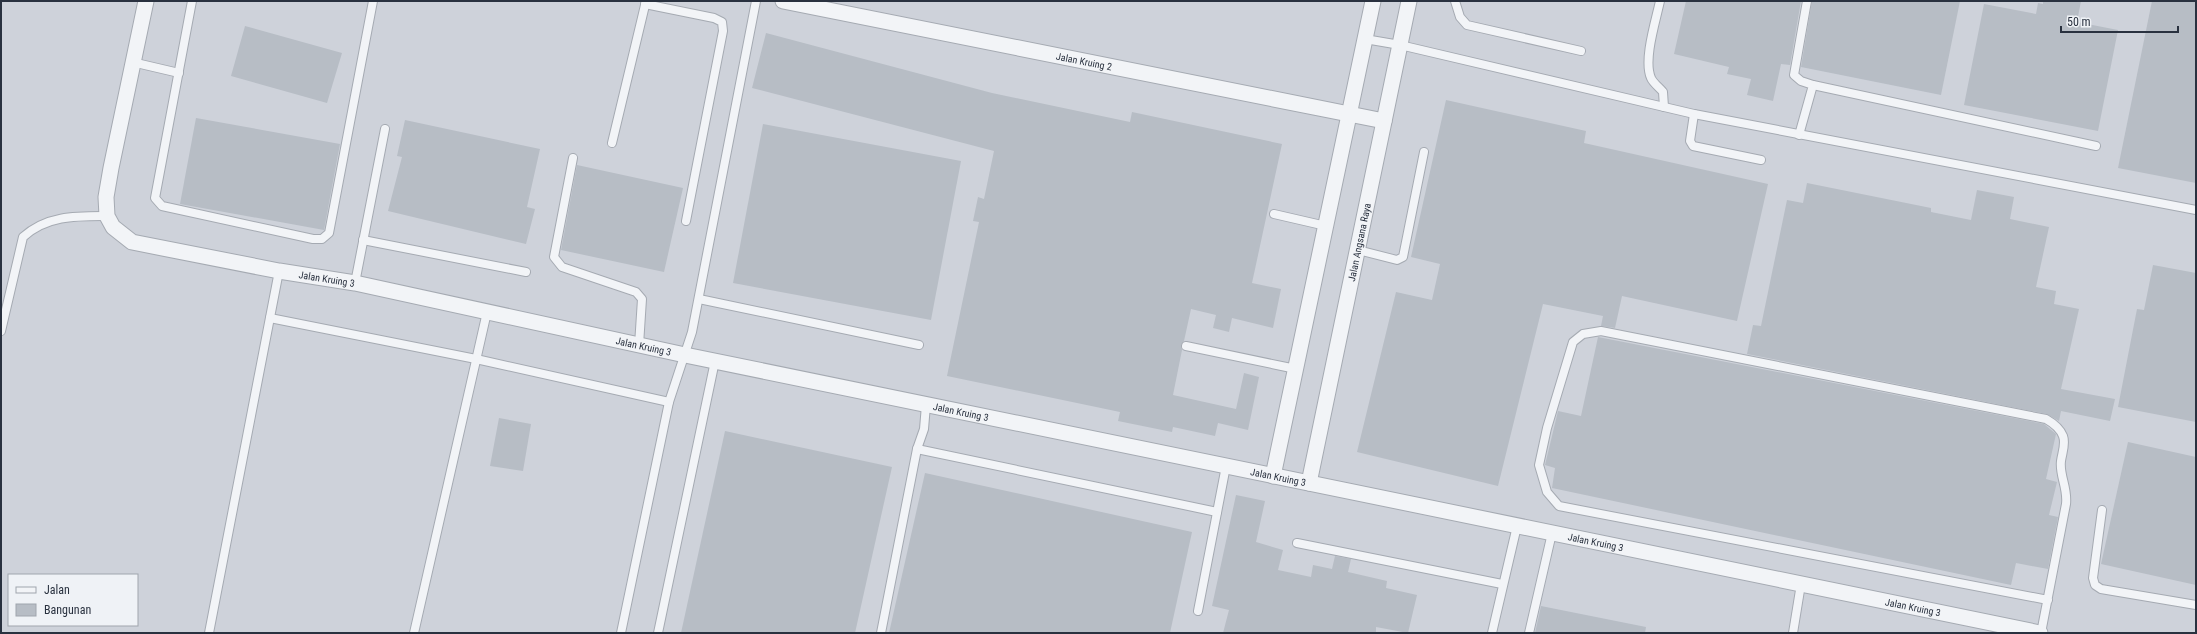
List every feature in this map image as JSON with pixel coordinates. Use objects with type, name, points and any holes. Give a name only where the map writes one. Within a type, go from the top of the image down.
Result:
[{"type":"street","points":[[107,216],[108,184],[132,62],[146,1]]},
{"type":"street","name":"Jalan Kruing 2","points":[[784,1],[1384,121]]},
{"type":"street","points":[[1273,476],[1373,1]]},
{"type":"street","name":"Jalan Angsana Raya","points":[[1309,483],[1409,1]]},
{"type":"street","name":"Jalan Kruing 3","points":[[107,216],[113,227],[132,242],[279,271],[355,283],[685,355],[2041,633]]},
{"type":"lane","points":[[192,1],[155,198],[162,206],[313,239],[322,239],[329,233],[373,1]]},
{"type":"lane","points":[[621,633],[669,402],[685,355],[699,299],[756,1]]},
{"type":"lane","points":[[1455,1],[1460,17],[1467,25],[1581,52]]},
{"type":"lane","points":[[1660,1],[1651,42],[1648,70],[1652,80],[1663,92],[1664,107]]},
{"type":"lane","points":[[1807,1],[1794,75],[1801,82],[2096,146]]},
{"type":"lane","points":[[612,143],[646,3],[714,18],[722,22],[723,31],[686,221]]},
{"type":"lane","points":[[1365,39],[1400,45],[1694,114],[2196,210]]},
{"type":"lane","points":[[132,62],[179,73]]},
{"type":"lane","points":[[1799,135],[1813,85]]},
{"type":"lane","points":[[1694,114],[1690,141],[1693,146],[1761,160]]},
{"type":"lane","points":[[355,283],[385,129]]},
{"type":"lane","points":[[1358,250],[1397,260],[1403,257],[1424,152]]},
{"type":"lane","points":[[573,158],[554,257],[562,267],[636,292],[642,299],[639,345]]},
{"type":"lane","points":[[1274,214],[1326,226]]},
{"type":"lane","points":[[1,331],[22,237],[33,227],[46,222],[74,216],[107,216]]},
{"type":"lane","points":[[363,240],[526,272]]},
{"type":"lane","points":[[210,633],[279,271]]},
{"type":"lane","points":[[699,299],[919,345]]},
{"type":"lane","points":[[414,633],[487,312]]},
{"type":"lane","points":[[270,318],[476,359],[669,402]]},
{"type":"lane","points":[[2041,633],[2048,600],[2067,495],[2061,461],[2064,452],[2064,437],[2056,425],[2046,419],[1601,331],[1582,334],[1573,342],[1547,428],[1540,465],[1546,492],[1559,506],[2048,600]]},
{"type":"lane","points":[[1186,346],[1296,369]]},
{"type":"lane","points":[[658,633],[715,361]]},
{"type":"lane","points":[[881,633],[917,450],[924,429],[926,405]]},
{"type":"lane","points":[[917,450],[1217,512]]},
{"type":"lane","points":[[1198,611],[1226,466]]},
{"type":"lane","points":[[2102,510],[2093,578],[2095,585],[2101,589],[2196,604]]},
{"type":"lane","points":[[1492,633],[1516,526]]},
{"type":"lane","points":[[1529,633],[1552,533]]},
{"type":"lane","points":[[1297,543],[1502,584]]},
{"type":"lane","points":[[1793,633],[1801,584]]},
{"type":"shaded area","points":[[1,1],[2196,1],[2196,633],[1,633]]},
{"type":"building","points":[[1686,1],[1801,1],[1790,65],[1781,64],[1773,101],[1747,95],[1751,79],[1727,74],[1729,67],[1674,54]]},
{"type":"building","points":[[1812,1],[1960,1],[1941,95],[1801,67]]},
{"type":"building","points":[[2043,1],[2081,1],[2077,22],[2118,30],[2098,131],[1964,105],[1984,4],[2036,14],[2038,3],[2043,4]]},
{"type":"building","points":[[2152,1],[2196,1],[2196,183],[2118,168]]},
{"type":"building","points":[[245,26],[342,53],[327,103],[231,76]]},
{"type":"building","points":[[766,33],[992,93],[1130,122],[1132,112],[1282,144],[1252,283],[1281,289],[1273,328],[1232,318],[1229,332],[1213,328],[1216,315],[1191,309],[1184,341],[1181,345],[1182,350],[1173,395],[1236,409],[1244,373],[1259,377],[1248,430],[1218,423],[1215,436],[1173,427],[1172,432],[1118,421],[1120,412],[947,376],[979,222],[973,221],[978,197],[984,199],[994,151],[752,88]]},
{"type":"building","points":[[1446,100],[1586,131],[1584,143],[1768,184],[1737,321],[1622,296],[1615,328],[1601,326],[1603,316],[1543,304],[1498,486],[1357,452],[1396,292],[1432,300],[1440,264],[1411,257]]},
{"type":"building","points":[[196,118],[340,144],[324,230],[180,204]]},
{"type":"building","points":[[405,120],[540,149],[527,207],[535,209],[526,244],[388,211],[402,157],[397,156]]},
{"type":"building","points":[[763,124],[961,161],[931,320],[733,283]]},
{"type":"building","points":[[577,165],[683,188],[664,272],[561,250]]},
{"type":"building","points":[[1807,183],[1931,208],[1931,212],[1971,220],[1977,190],[2014,197],[2010,219],[2049,227],[2036,287],[2056,291],[2054,304],[2079,309],[2061,389],[2115,399],[2110,421],[2061,411],[2059,421],[2047,414],[1747,354],[1753,325],[1761,326],[1787,200],[1803,203]]},
{"type":"building","points":[[2153,265],[2196,273],[2196,422],[2118,407],[2137,309],[2144,310]]},
{"type":"building","points":[[1598,337],[2044,424],[2056,434],[2046,479],[2057,482],[2049,515],[2058,517],[2048,569],[2016,563],[2011,585],[1552,488],[1555,468],[1545,465],[1558,411],[1581,416]]},
{"type":"building","points":[[499,418],[531,424],[523,471],[490,466]]},
{"type":"building","points":[[725,431],[892,467],[855,633],[681,633]]},
{"type":"building","points":[[2128,442],[2196,457],[2196,585],[2101,564]]},
{"type":"building","points":[[925,473],[1192,532],[1170,633],[889,633]]},
{"type":"building","points":[[1236,495],[1265,501],[1256,542],[1283,550],[1278,570],[1311,577],[1313,565],[1332,569],[1335,556],[1351,559],[1348,572],[1387,581],[1386,588],[1417,595],[1408,633],[1376,627],[1376,633],[1223,633],[1229,610],[1212,606]]},
{"type":"building","points":[[1541,606],[1646,627],[1645,633],[1535,633]]}]
